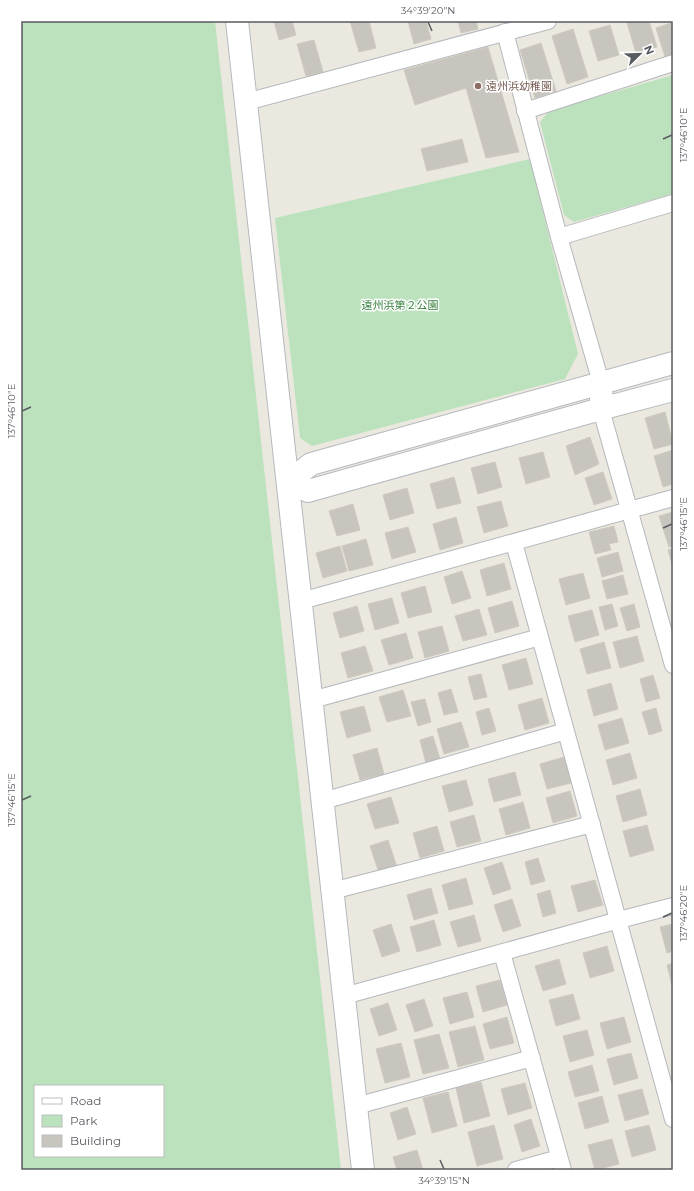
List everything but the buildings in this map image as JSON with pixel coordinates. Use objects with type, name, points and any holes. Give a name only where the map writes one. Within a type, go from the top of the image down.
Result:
[{"type":"street","points":[[237,21],[363,1170]]},
{"type":"street","points":[[246,102],[548,21]]},
{"type":"street","points":[[505,32],[604,408],[629,510],[673,665]]},
{"type":"street","points":[[525,111],[673,63]]},
{"type":"street","points":[[559,236],[673,203]]},
{"type":"street","points":[[288,482],[311,464],[673,363]]},
{"type":"street","points":[[288,482],[308,491],[673,390]]},
{"type":"street","points":[[301,601],[673,498]]},
{"type":"street","points":[[514,542],[673,1119]]},
{"type":"street","points":[[312,700],[540,637]]},
{"type":"street","points":[[323,801],[566,731]]},
{"type":"street","points":[[332,891],[592,824]]},
{"type":"street","points":[[344,996],[673,906]]},
{"type":"street","points":[[502,952],[561,1164],[516,1170]]},
{"type":"street","points":[[356,1106],[532,1058]]},
{"type":"green space","points":[[21,21],[215,21],[341,1170],[21,1170]]},
{"type":"green space","points":[[673,75],[673,194],[574,222],[564,215],[540,122],[549,111]]},
{"type":"green space","name":"遠州浜第２公園","points":[[530,159],[578,354],[565,379],[312,446],[300,438],[275,218]]},
{"type":"place","name":"遠州浜幼稚園","points":[[478,86]]}]
